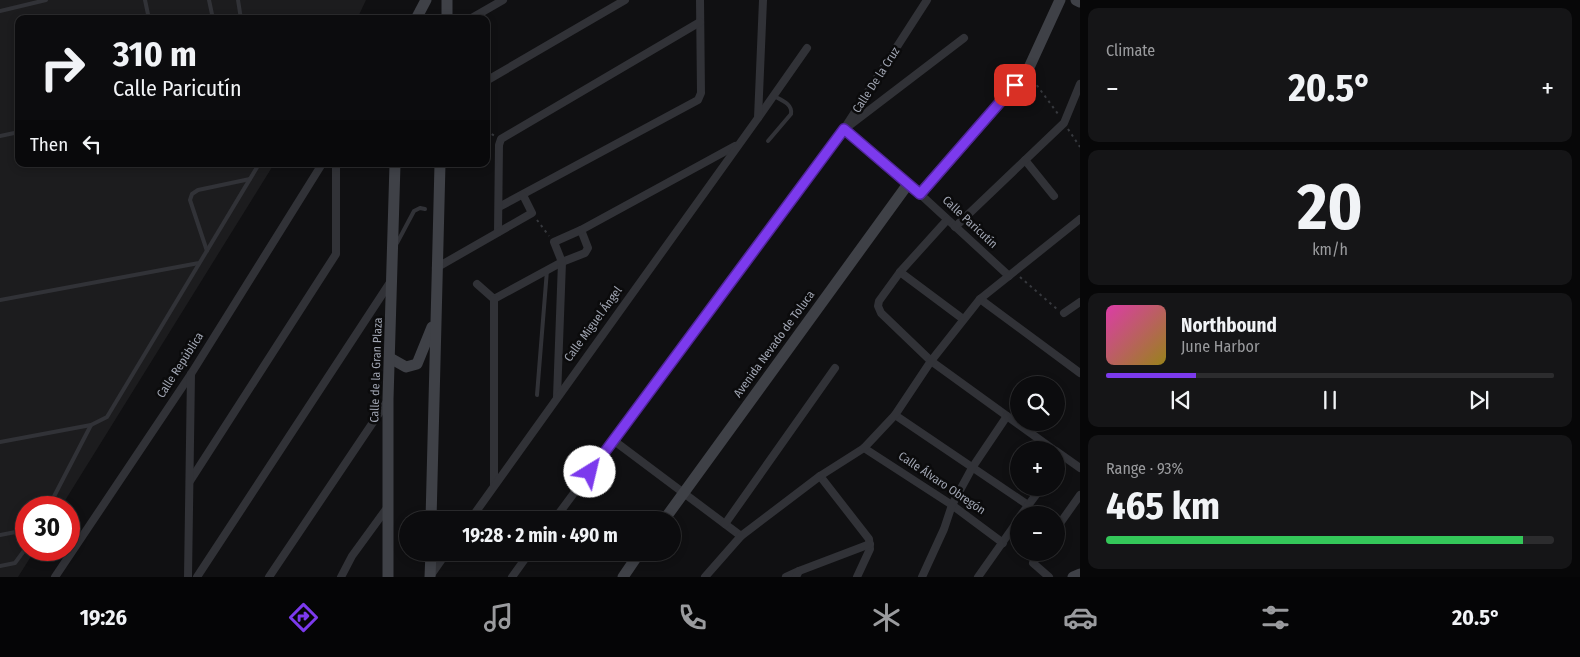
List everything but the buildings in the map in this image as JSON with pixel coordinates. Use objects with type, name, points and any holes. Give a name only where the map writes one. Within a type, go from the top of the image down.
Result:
[{"type":"street","points":[[418,15],[426,0]]},
{"type":"street","points":[[447,0],[447,15]]},
{"type":"street","points":[[477,15],[503,0]]},
{"type":"street","points":[[490,79],[624,0]]},
{"type":"street","points":[[499,207],[698,100],[701,93],[700,0]]},
{"type":"street","points":[[758,118],[763,0]]},
{"type":"street","name":"Calle De la Cruz","points":[[561,511],[844,129],[927,0]]},
{"type":"street","points":[[920,194],[1027,72],[1060,0]]},
{"type":"street","points":[[1076,0],[1080,2]]},
{"type":"street","points":[[498,232],[498,145],[501,139],[700,22]]},
{"type":"street","points":[[844,129],[964,38]]},
{"type":"street","name":"Calle Miguel Ángel","points":[[476,511],[807,48]]},
{"type":"street","points":[[955,227],[1064,123],[1080,84]]},
{"type":"street","name":"Calle Paricutín","points":[[844,129],[1011,274]]},
{"type":"street","points":[[557,397],[562,262],[554,242],[581,230],[738,144]]},
{"type":"street","points":[[1025,160],[1054,196]]},
{"type":"street","name":"Calle República","points":[[55,577],[192,374],[320,167]]},
{"type":"street","points":[[190,481],[336,254],[336,167]]},
{"type":"street","name":"Calle de la Gran Plaza","points":[[388,577],[388,399],[395,167]]},
{"type":"street","points":[[431,511],[440,167]]},
{"type":"street","name":"Avenida Nevado de Toluca","points":[[670,511],[908,184]]},
{"type":"street","points":[[436,268],[532,213],[523,195]]},
{"type":"street","points":[[705,577],[741,536],[820,476],[864,448],[895,415],[931,361],[963,318],[980,299],[1080,219]]},
{"type":"street","points":[[947,220],[900,272],[879,301],[878,306],[881,313],[931,361],[1041,441]]},
{"type":"street","points":[[494,299],[562,262],[588,251],[581,230]]},
{"type":"street","points":[[900,272],[963,318]]},
{"type":"street","points":[[197,577],[392,279]]},
{"type":"street","points":[[477,284],[494,299],[494,485]]},
{"type":"street","points":[[980,299],[1080,372]]},
{"type":"street","points":[[1064,313],[1080,302]]},
{"type":"street","points":[[390,358],[406,367],[417,364],[435,316]]},
{"type":"street","points":[[725,524],[835,368]]},
{"type":"street","points":[[188,577],[192,374]]},
{"type":"street","points":[[270,577],[388,399]]},
{"type":"street","points":[[895,415],[1028,505],[1035,496]]},
{"type":"street","points":[[922,577],[944,529],[952,505],[972,468],[1007,416]]},
{"type":"street","points":[[613,440],[741,536]]},
{"type":"street","name":"Calle Álvaro Obregón","points":[[864,448],[952,505],[1003,543]]},
{"type":"street","points":[[1065,458],[1080,468]]},
{"type":"street","points":[[820,476],[869,539],[870,550],[857,577]]},
{"type":"street","points":[[1065,516],[1080,495]]},
{"type":"street","points":[[341,577],[352,556],[387,508]]},
{"type":"street","points":[[978,577],[1010,532]]},
{"type":"street","points":[[786,577],[798,574],[870,544]]},
{"type":"street","points":[[430,577],[431,561]]},
{"type":"street","points":[[430,577],[441,561]]},
{"type":"street","points":[[512,577],[524,561]]},
{"type":"street","points":[[623,577],[634,561]]},
{"type":"street","points":[[1034,561],[1033,564],[1049,577]]},
{"type":"street","points":[[1073,577],[1080,575]]},
{"type":"lane","points":[[0,11],[46,0]]},
{"type":"lane","points":[[144,0],[148,15]]},
{"type":"lane","points":[[209,0],[212,15]]},
{"type":"lane","points":[[238,0],[240,15]]},
{"type":"lane","points":[[768,141],[791,114],[792,109],[774,96]]},
{"type":"lane","points":[[0,136],[15,133]]},
{"type":"lane","points":[[0,442],[91,425],[107,417],[257,167]]},
{"type":"lane","points":[[207,251],[190,200],[192,194],[198,190],[250,179]]},
{"type":"lane","points":[[393,249],[414,211],[420,208],[425,209]]},
{"type":"lane","points":[[0,300],[199,263]]},
{"type":"lane","points":[[537,395],[547,270]]},
{"type":"lane","points":[[54,496],[91,425]]},
{"type":"lane","points":[[0,536],[15,533]]},
{"type":"lane","points":[[0,566],[16,563],[17,561]]},
{"type":"path","points":[[1027,72],[1080,148]]},
{"type":"path","points":[[532,213],[554,242]]},
{"type":"path","points":[[1011,274],[1064,313]]},
{"type":"shaded area","points":[[0,0],[366,0],[359,15],[15,15],[15,167],[272,167],[68,496],[15,496],[15,561],[28,561],[18,577],[0,577]]},
{"type":"route","points":[[590,472],[844,129],[920,194],[1015,85]]}]
